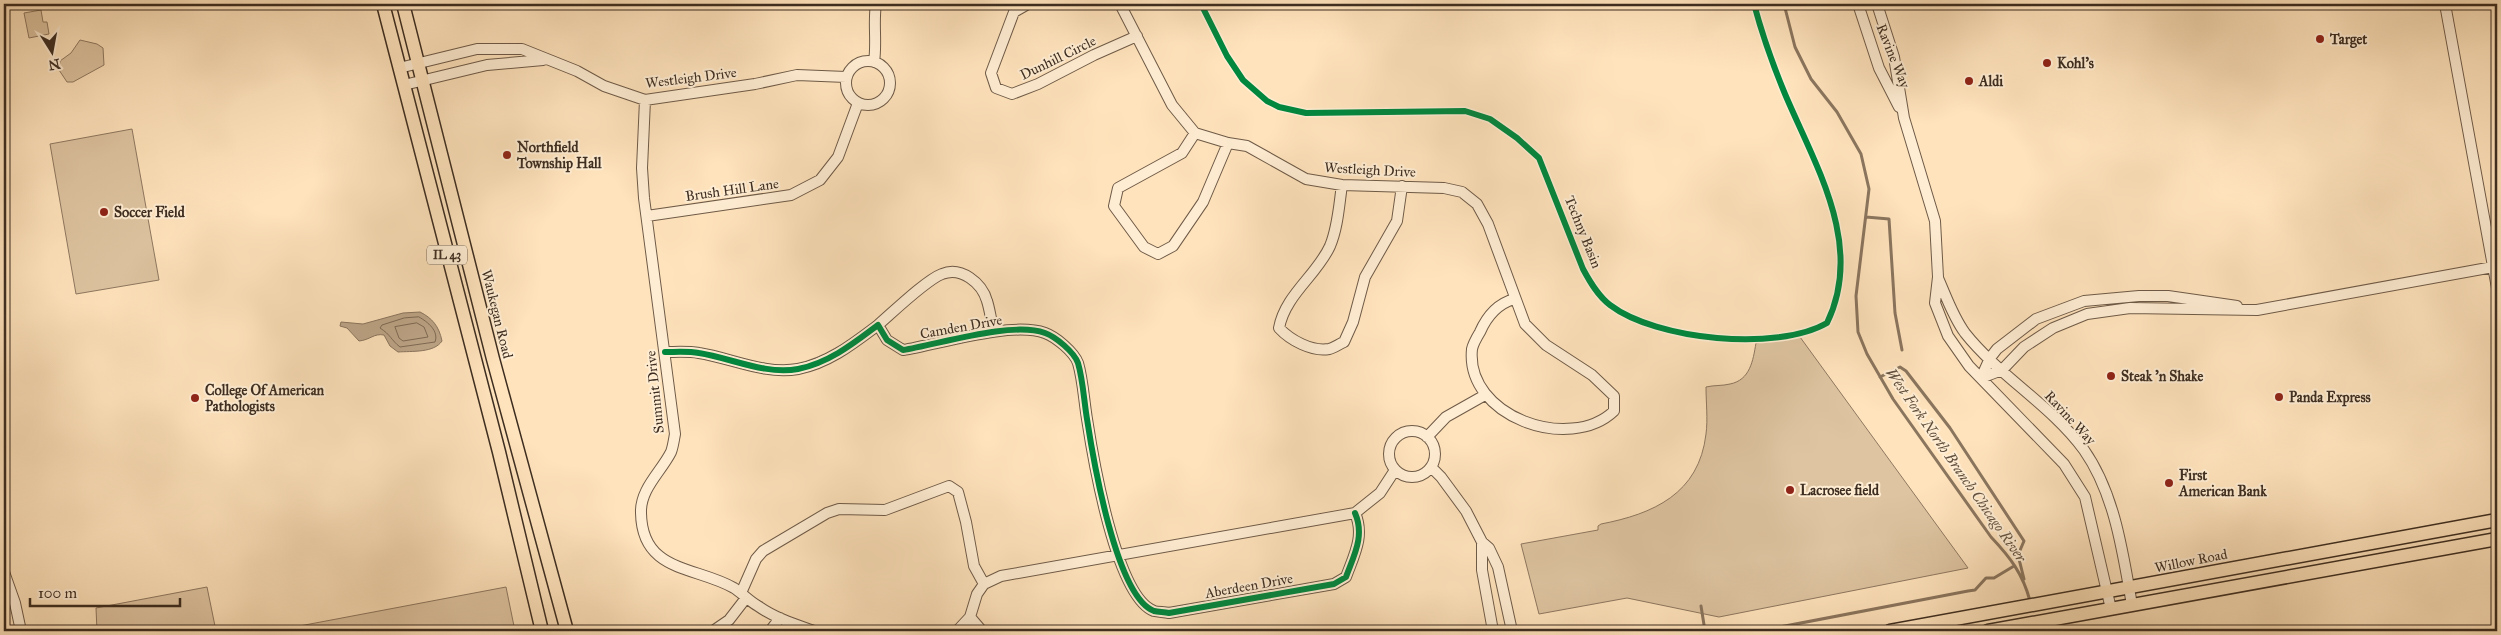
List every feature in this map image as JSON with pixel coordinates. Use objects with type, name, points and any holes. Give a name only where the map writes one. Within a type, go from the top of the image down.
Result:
[{"type":"main road","name":"IL 43","points":[[383,4],[542,631]]},
{"type":"main road","name":"Waukegan Road","points":[[403,4],[493,359],[568,631]]},
{"type":"main road","name":"Willow Road","points":[[1890,631],[2021,609],[2497,520]]},
{"type":"main road","points":[[1988,631],[2497,539]]},
{"type":"main road","points":[[2271,562],[2275,580]]},
{"type":"street","points":[[874,62],[877,45],[874,15],[876,4]]},
{"type":"street","name":"Dunhill Circle","points":[[1028,4],[1014,12],[991,73],[996,88],[1012,94],[1038,84],[1137,36]]},
{"type":"street","points":[[1120,4],[1172,105],[1195,132],[1182,153],[1118,188],[1114,206],[1144,247],[1158,254],[1173,246],[1203,202],[1228,143]]},
{"type":"street","name":"Ravine Way","points":[[1858,4],[1879,68],[1904,118]]},
{"type":"street","name":"Ravine Way","points":[[1877,4],[1894,57],[1904,118],[1935,221],[1938,277],[1935,304],[1948,336],[1969,366],[2064,464],[2085,498],[2111,609]]},
{"type":"street","points":[[2445,4],[2497,288]]},
{"type":"street","name":"Westleigh Drive","points":[[399,68],[477,49],[522,49],[577,71],[604,86],[645,100],[756,84],[797,74],[846,77]]},
{"type":"street","name":"Westleigh Drive","points":[[404,85],[487,65],[546,60]]},
{"type":"street","points":[[874,62],[887,72],[889,88],[884,98],[875,104],[858,103],[849,95],[846,77],[857,64],[874,62]]},
{"type":"street","name":"Summit Drive","points":[[645,100],[642,168],[675,434],[671,452],[646,491],[640,512],[643,529],[651,548],[669,564],[733,587],[780,618],[814,631]]},
{"type":"street","name":"Brush Hill Lane","points":[[647,216],[791,195],[798,192],[820,180],[838,157],[856,115],[858,103]]},
{"type":"street","name":"Westleigh Drive","points":[[1195,132],[1228,143],[1247,146],[1306,179],[1342,185],[1444,188],[1462,192],[1477,204],[1488,224],[1514,299],[1525,324],[1533,334],[1592,375],[1614,396],[1614,410],[1604,420],[1580,427],[1558,428],[1515,419],[1485,395],[1475,379],[1472,348],[1490,315],[1501,303],[1514,299]]},
{"type":"street","points":[[1342,185],[1338,215],[1329,246],[1282,313],[1279,328],[1286,335],[1304,345],[1329,349],[1344,342],[1350,329],[1364,278],[1397,221],[1402,186]]},
{"type":"street","points":[[1981,378],[2002,370],[2024,347],[2053,328],[2088,314],[2136,308],[2257,310],[2493,266]]},
{"type":"street","name":"Camden Drive","points":[[665,352],[698,353],[768,369],[797,369],[822,361],[847,348],[942,273],[958,273],[972,278],[987,299],[994,331]]},
{"type":"street","name":"Ravine Way","points":[[1938,277],[1964,332],[2084,450],[2101,483],[2114,519],[2132,605]]},
{"type":"street","points":[[1981,378],[1990,358],[1998,349],[2036,319],[2084,301],[2139,296],[2168,296],[2230,304],[2257,310]]},
{"type":"street","name":"Camden Drive","points":[[878,325],[887,340],[903,350],[994,331],[1024,330],[1045,333],[1061,343],[1077,361],[1089,431],[1116,556]]},
{"type":"street","points":[[1426,437],[1446,417],[1485,395]]},
{"type":"street","points":[[1412,431],[1426,437],[1434,448],[1435,454],[1431,467],[1426,472],[1414,477],[1406,476],[1395,470],[1389,456],[1393,441],[1405,432],[1412,431]]},
{"type":"street","points":[[1431,467],[1441,477],[1466,511],[1482,542],[1489,548],[1498,567],[1512,631]]},
{"type":"street","points":[[957,631],[970,617],[977,594],[984,584],[1001,576],[1355,513],[1380,493],[1395,470]]},
{"type":"street","points":[[713,631],[729,620],[744,595],[753,564],[763,551],[827,513],[839,510],[884,510],[949,486],[958,492],[974,566],[984,584]]},
{"type":"street","name":"Aberdeen Drive","points":[[1116,556],[1127,581],[1143,604],[1154,611],[1169,613],[1334,584],[1346,578],[1358,544],[1361,526],[1355,513]]},
{"type":"street","points":[[1482,542],[1482,570],[1493,631]]},
{"type":"street","points":[[4,572],[15,602],[21,631]]},
{"type":"street","points":[[970,617],[982,631]]},
{"type":"street","points":[[770,631],[780,618]]},
{"type":"shaded area","points":[[41,10],[43,22],[47,22],[49,34],[29,38],[24,13]]},
{"type":"shaded area","points":[[80,40],[97,44],[103,48],[104,65],[73,82],[67,82],[59,70],[60,61],[71,53]]},
{"type":"shaded area","name":"Soccer Field","points":[[132,129],[159,280],[76,294],[50,144]]},
{"type":"shaded area","points":[[1800,337],[1968,568],[1719,617],[1627,598],[1539,614],[1521,544],[1598,530],[1598,526],[1601,524],[1638,514],[1670,498],[1694,472],[1702,455],[1707,428],[1706,387],[1730,384],[1742,378],[1752,363],[1756,343]]},
{"type":"shaded area","points":[[207,587],[216,631],[97,631],[96,608]]},
{"type":"shaded area","points":[[506,587],[515,631],[273,631]]},
{"type":"water","points":[[420,312],[434,323],[442,341],[434,348],[422,351],[398,352],[390,346],[384,335],[377,335],[359,341],[347,328],[340,326],[341,322],[363,324],[403,313]]},
{"type":"waterway","name":"West Fork North Branch Chicago River","points":[[1784,4],[1795,47],[1811,79],[1837,112],[1861,154],[1869,189],[1856,296],[1858,332],[1867,354],[1893,399],[1991,537],[2015,566],[2024,582],[2030,601]]},
{"type":"waterway","points":[[1866,217],[1889,219],[1895,313],[1902,350]]},
{"type":"waterway","points":[[1880,377],[1900,367],[1906,371],[1950,428],[2024,541],[2018,555],[2024,579]]},
{"type":"waterway","points":[[1759,631],[1975,590],[1986,578],[1994,578],[2014,566]]},
{"type":"waterway","points":[[1701,606],[1705,631]]},
{"type":"cycle path","name":"Techny Basin","points":[[1201,4],[1227,56],[1243,80],[1267,101],[1279,107],[1306,113],[1465,111],[1490,119],[1517,138],[1539,158],[1583,269],[1595,288],[1610,305],[1630,317],[1656,327],[1686,334],[1748,339],[1778,337],[1805,332],[1827,323],[1837,294],[1841,264],[1832,206],[1810,149],[1776,72],[1754,4]]},
{"type":"cycle path","points":[[665,352],[699,353],[761,368],[786,370],[809,366],[831,357],[878,325],[887,340],[903,350],[975,335],[1014,330],[1031,330],[1049,335],[1069,350],[1078,363],[1090,438],[1108,524],[1128,581],[1140,600],[1154,611],[1169,613],[1334,584],[1346,577],[1355,553],[1359,538],[1358,521],[1355,513]]},
{"type":"place","name":"Target","points":[[2320,39]]},
{"type":"place","name":"Kohl's","points":[[2047,63]]},
{"type":"place","name":"Aldi","points":[[1969,81]]},
{"type":"place","name":"Northfield Township Hall","points":[[507,155]]},
{"type":"place","name":"Soccer Field","points":[[104,212]]},
{"type":"place","name":"Steak 'n Shake","points":[[2111,376]]},
{"type":"place","name":"Panda Express","points":[[2279,397]]},
{"type":"place","name":"College Of American Pathologists","points":[[195,398]]},
{"type":"place","name":"First American Bank","points":[[2169,483]]},
{"type":"place","name":"Lacrosee field","points":[[1790,490]]}]
